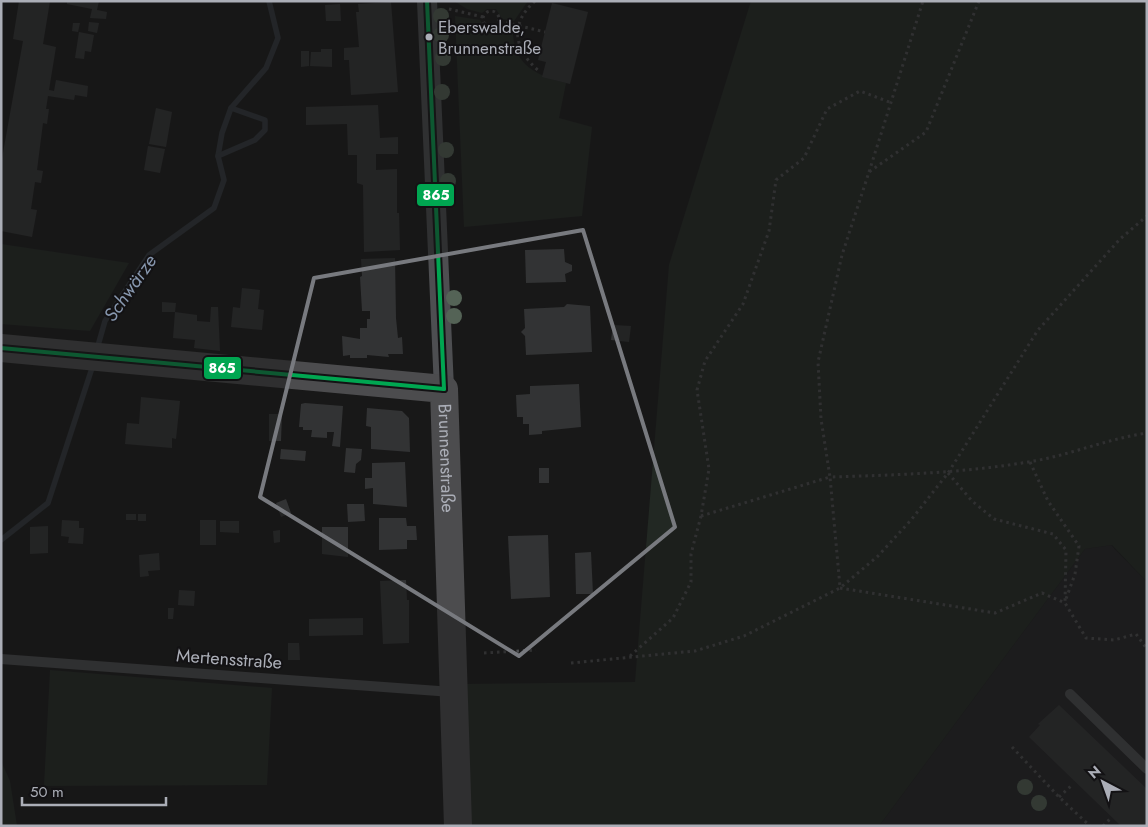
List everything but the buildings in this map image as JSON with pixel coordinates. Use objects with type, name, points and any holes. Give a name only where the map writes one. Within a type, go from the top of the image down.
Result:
[{"type":"main road","points":[[1,348],[444,388]]},
{"type":"main road","name":"Brunnenstraße","points":[[444,388],[458,826]]},
{"type":"street","name":"Brunnenstraße","points":[[427,1],[444,388]]},
{"type":"lane","name":"Mertensstraße","points":[[1,659],[454,692]]},
{"type":"lane","points":[[1070,694],[1147,769]]},
{"type":"path","points":[[535,1],[525,12],[519,26],[518,41],[521,51],[528,62],[539,71]]},
{"type":"path","points":[[840,588],[830,477],[820,419],[818,362],[842,255],[923,1]]},
{"type":"path","points":[[869,172],[926,132],[979,1]]},
{"type":"path","points":[[449,8],[483,17]]},
{"type":"path","points":[[492,11],[497,13],[500,21],[495,27],[490,27],[484,22],[483,17],[486,12],[492,11]]},
{"type":"path","points":[[500,21],[545,32]]},
{"type":"path","points":[[629,656],[673,618],[690,582],[691,554],[701,516],[709,469],[697,390],[705,361],[743,304],[769,231],[776,180],[804,158],[827,109],[860,91],[892,103]]},
{"type":"path","points":[[571,663],[695,651],[744,636],[840,588],[878,556],[911,520],[948,473],[1038,330],[1120,239],[1147,216]]},
{"type":"path","points":[[701,516],[830,477],[948,473],[1030,462],[1119,437],[1147,433]]},
{"type":"path","points":[[1030,462],[1048,501],[1078,546],[1075,574],[1065,603]]},
{"type":"path","points":[[948,473],[972,501],[994,519],[1053,534],[1066,550],[1065,603],[1086,638],[1114,640],[1136,634],[1147,649]]},
{"type":"path","points":[[840,588],[995,613],[1042,593],[1065,603]]},
{"type":"path","points":[[484,653],[536,650]]},
{"type":"path","points":[[1012,747],[1059,797],[1090,826]]},
{"type":"path","points":[[1059,797],[1071,786]]},
{"type":"path","points":[[1104,826],[1112,817]]},
{"type":"highlighted area","points":[[583,230],[675,527],[519,656],[260,497],[314,278]]},
{"type":"shaded area","points":[[454,1],[528,1],[514,21],[502,19],[496,9],[487,9],[482,13],[467,9]]},
{"type":"shaded area","points":[[751,1],[1147,1],[1147,582],[1112,545],[1085,549],[879,826],[468,826],[462,684],[635,682],[669,265]]},
{"type":"shaded area","points":[[455,16],[480,20],[485,28],[490,30],[500,25],[513,29],[517,52],[528,67],[545,77],[566,83],[559,118],[592,127],[582,216],[464,227]]},
{"type":"shaded area","points":[[1,244],[129,263],[90,331],[1,324]]},
{"type":"shaded area","points":[[1111,545],[1147,582],[1147,826],[879,826],[1085,549]]},
{"type":"shaded area","points":[[50,670],[272,688],[267,785],[44,786]]},
{"type":"shaded area","points":[[1,761],[10,781],[17,826],[1,826]]},
{"type":"waterway","name":"Schwärze","points":[[97,349],[105,321],[149,255],[214,208],[224,180],[218,156],[255,140],[265,130],[265,120],[231,108],[266,68],[278,38],[269,1]]},
{"type":"waterway","name":"Schwärze","points":[[218,156],[222,133],[231,108]]},
{"type":"waterway","name":"Schwärze","points":[[1,540],[48,503],[93,365]]},
{"type":"transit line","name":"865","points":[[427,1],[444,389]]},
{"type":"transit line","name":"865","points":[[1,348],[444,389]]},
{"type":"place","name":"Eberswalde, Brunnenstraße","points":[[429,37]]}]
